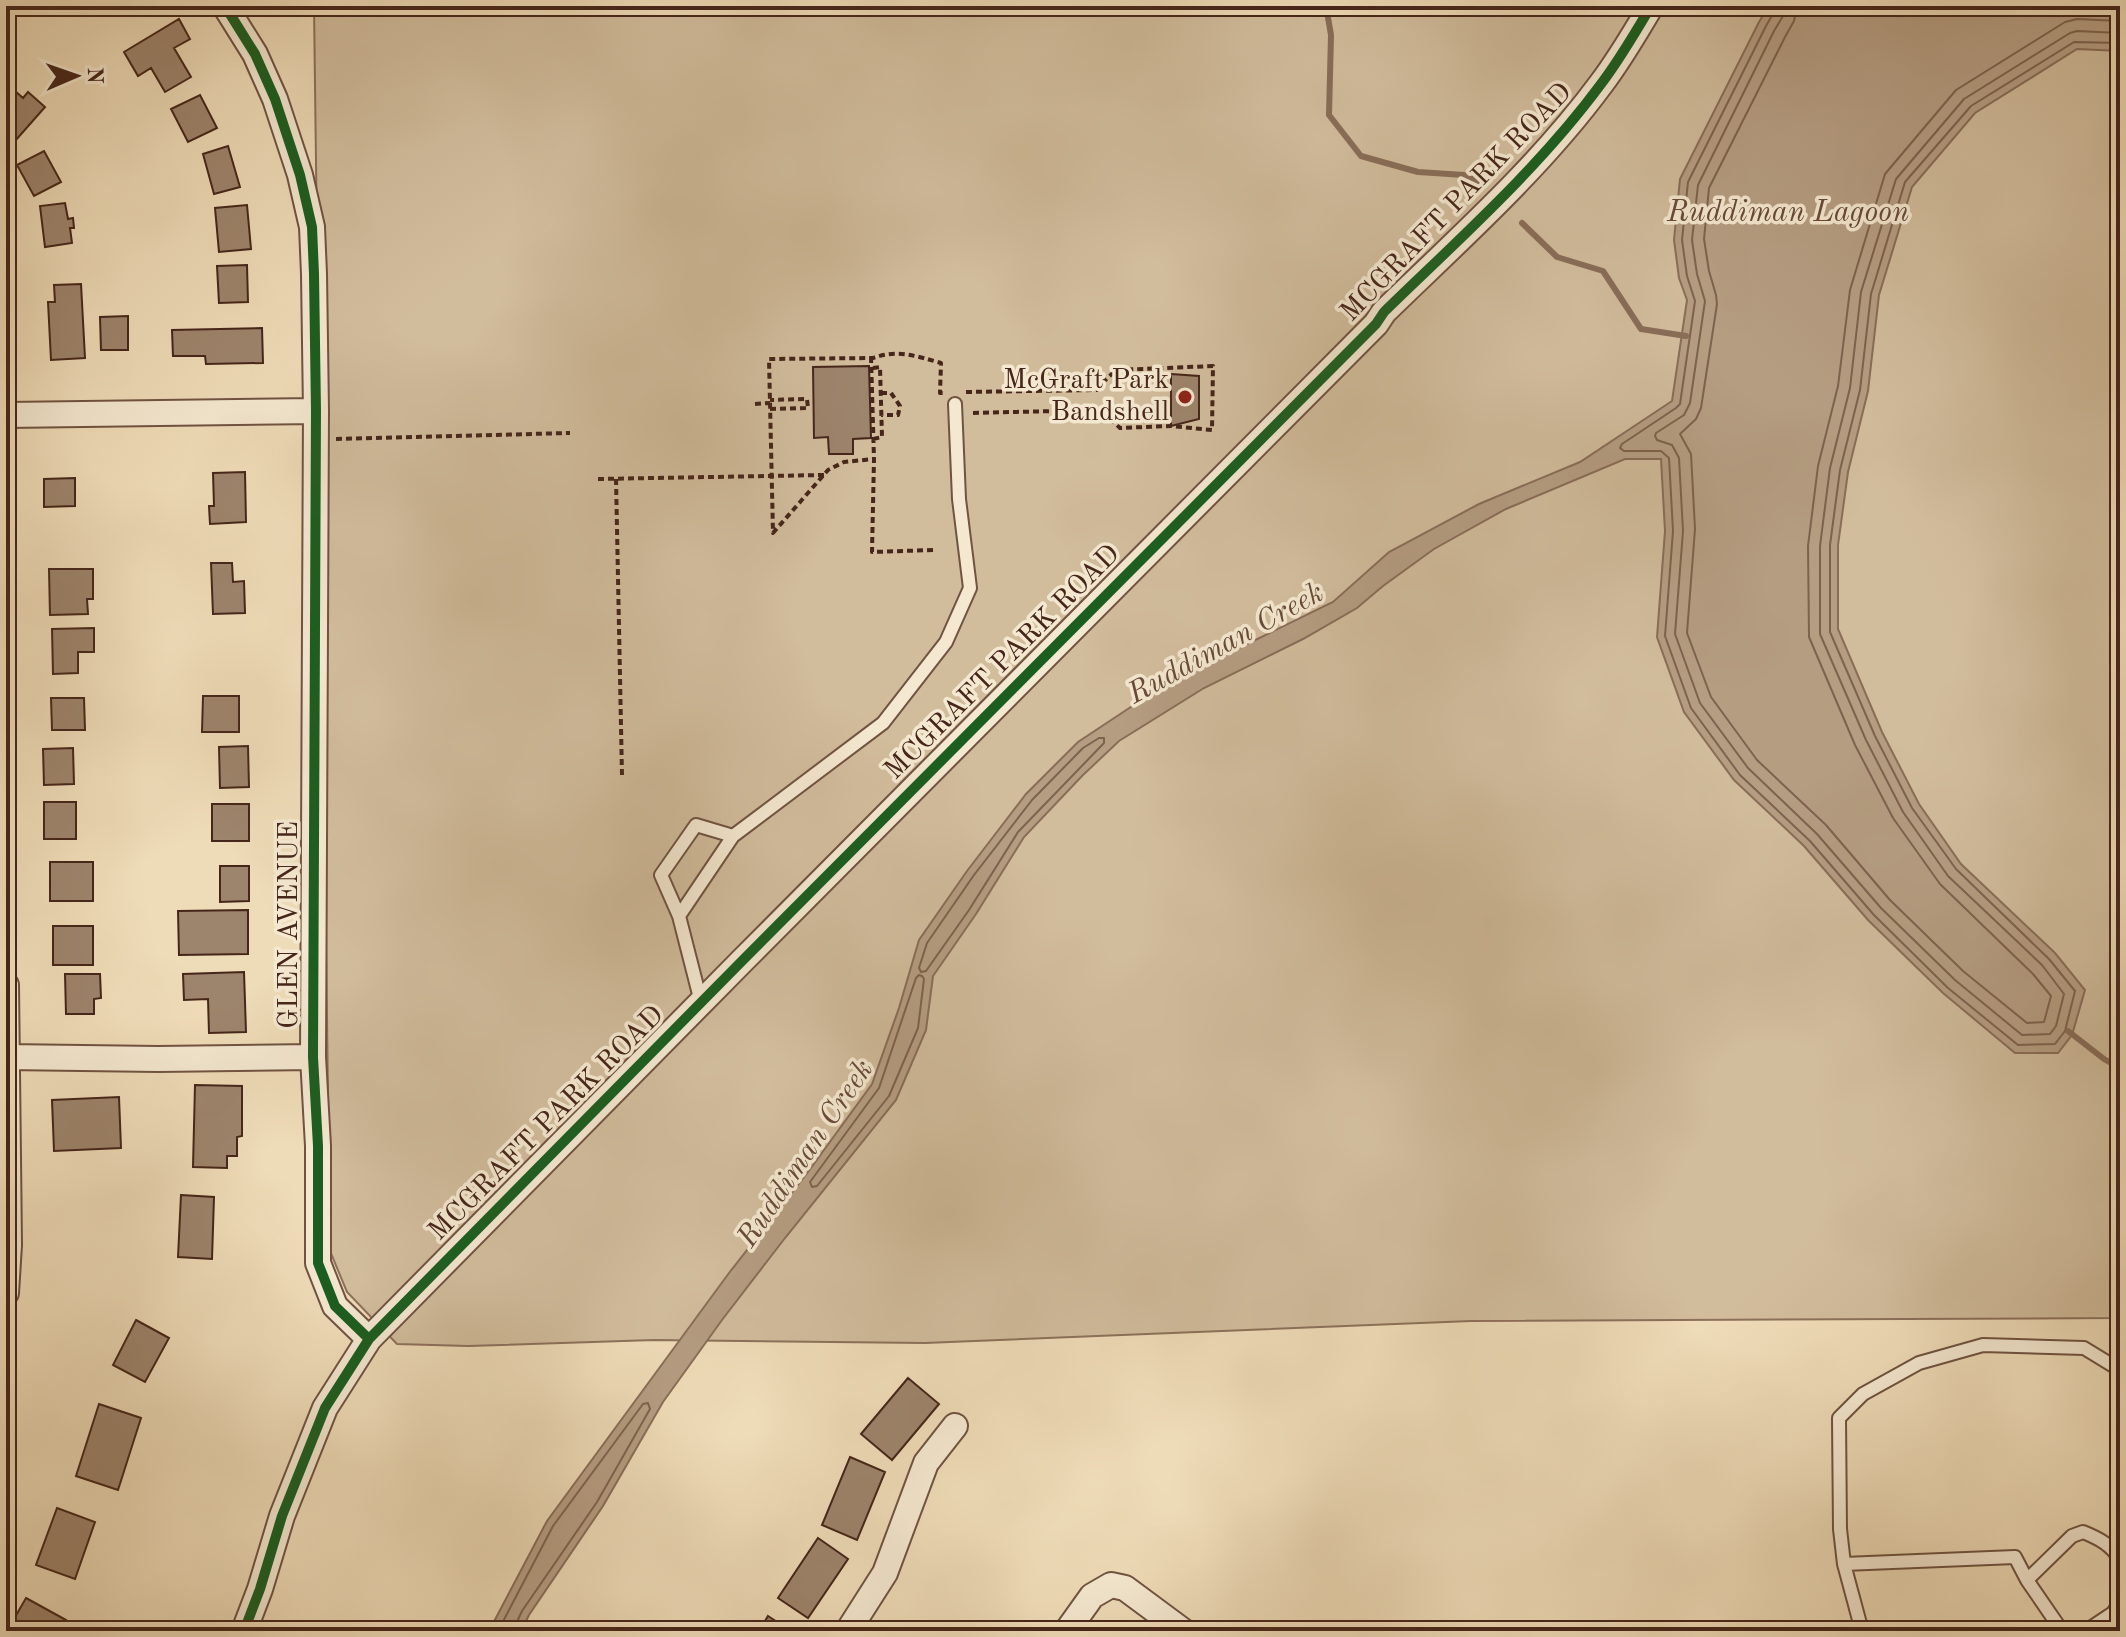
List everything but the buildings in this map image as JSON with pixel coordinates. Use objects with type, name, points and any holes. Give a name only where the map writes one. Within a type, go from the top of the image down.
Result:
[{"type":"street","name":"GLEN AVENUE","points":[[225,6],[255,54],[270,88],[300,175],[312,227],[316,411],[313,1057],[318,1146],[318,1263],[335,1306],[369,1339]]},
{"type":"street","name":"MCGRAFT PARK ROAD","points":[[369,1339],[1562,134],[1601,85],[1651,6]]},
{"type":"street","points":[[6,415],[316,411]]},
{"type":"street","points":[[6,985],[9,1245],[6,1293]]},
{"type":"street","points":[[6,1057],[313,1057]]},
{"type":"street","points":[[244,1631],[282,1516],[325,1408],[369,1339]]},
{"type":"street","points":[[848,1631],[885,1573],[926,1463],[955,1426]]},
{"type":"street","points":[[1067,1631],[1092,1596],[1111,1585],[1125,1588],[1183,1631]]},
{"type":"lane","points":[[679,916],[733,836],[883,723],[946,642],[970,588],[959,499],[955,408]]},
{"type":"lane","points":[[701,1002],[679,916],[661,875],[696,825],[733,836]]},
{"type":"lane","points":[[1862,1631],[1844,1564],[1840,1529],[1839,1418],[1863,1394],[1919,1363],[1983,1345],[2084,1348],[2120,1370]]},
{"type":"lane","points":[[2027,1580],[2072,1536],[2083,1532],[2101,1539],[2119,1555],[2120,1560]]},
{"type":"lane","points":[[1844,1564],[2015,1557],[2062,1631]]},
{"type":"lane","points":[[2086,1631],[2113,1613],[2120,1602]]},
{"type":"path","points":[[874,459],[844,462],[828,470],[773,533],[769,359],[908,354],[941,363],[940,393],[1097,390],[1116,370],[1213,366],[1212,430],[1171,426],[1120,428],[1100,410],[955,408]]},
{"type":"path","points":[[871,357],[874,459],[872,552],[933,550]]},
{"type":"path","points":[[872,368],[880,367],[882,437],[873,439]]},
{"type":"path","points":[[881,393],[891,393],[900,406],[898,415],[881,415]]},
{"type":"path","points":[[755,404],[808,408],[807,399],[770,404]]},
{"type":"path","points":[[334,439],[570,433]]},
{"type":"path","points":[[598,479],[824,475]]},
{"type":"path","points":[[616,479],[622,775]]},
{"type":"shaded area","points":[[314,6],[2120,6],[2120,296],[2111,296],[2115,1318],[1471,1321],[925,1343],[654,1340],[468,1346],[397,1344],[347,1292],[330,1251]]},
{"type":"water","name":"Ruddiman Lagoon","points":[[1769,6],[2120,6],[2120,51],[2077,49],[1975,113],[1912,187],[1879,295],[1868,391],[1848,472],[1838,545],[1838,629],[1882,732],[1919,804],[1961,864],[2055,953],[2085,990],[2072,1035],[2058,1053],[2015,1053],[1943,993],[1868,920],[1804,846],[1734,780],[1684,712],[1657,637],[1665,531],[1661,459],[1625,459],[1506,509],[1434,549],[1357,608],[1303,639],[1204,688],[1119,741],[1082,776],[1024,837],[933,976],[926,1030],[896,1100],[785,1238],[663,1402],[603,1506],[521,1631],[489,1631],[547,1521],[872,1084],[919,940],[1026,794],[1078,742],[1167,683],[1333,602],[1389,552],[1479,504],[1580,462],[1672,401],[1687,300],[1679,278],[1674,240],[1680,179]]},
{"type":"waterway","points":[[1326,6],[1331,35],[1329,115],[1361,156],[1418,172],[1464,175],[1478,182]]},
{"type":"waterway","points":[[1522,223],[1557,257],[1603,271],[1641,329],[1686,336]]},
{"type":"waterway","points":[[2068,1031],[2120,1068]]},
{"type":"cycle path","points":[[225,6],[255,54],[275,99],[300,175],[312,227],[316,411],[313,1057],[318,1146],[318,1263],[335,1306],[369,1339]]},
{"type":"cycle path","points":[[244,1631],[282,1516],[325,1408],[369,1339],[1376,324],[1384,312],[1525,174],[1601,84],[1651,6]]},
{"type":"place","name":"McGraft Park Bandshell","points":[[1185,397]]},
{"type":"water label","name":"Ruddiman Creek","points":[[1226,644]]},
{"type":"water label","name":"Ruddiman Creek","points":[[806,1154]]}]
